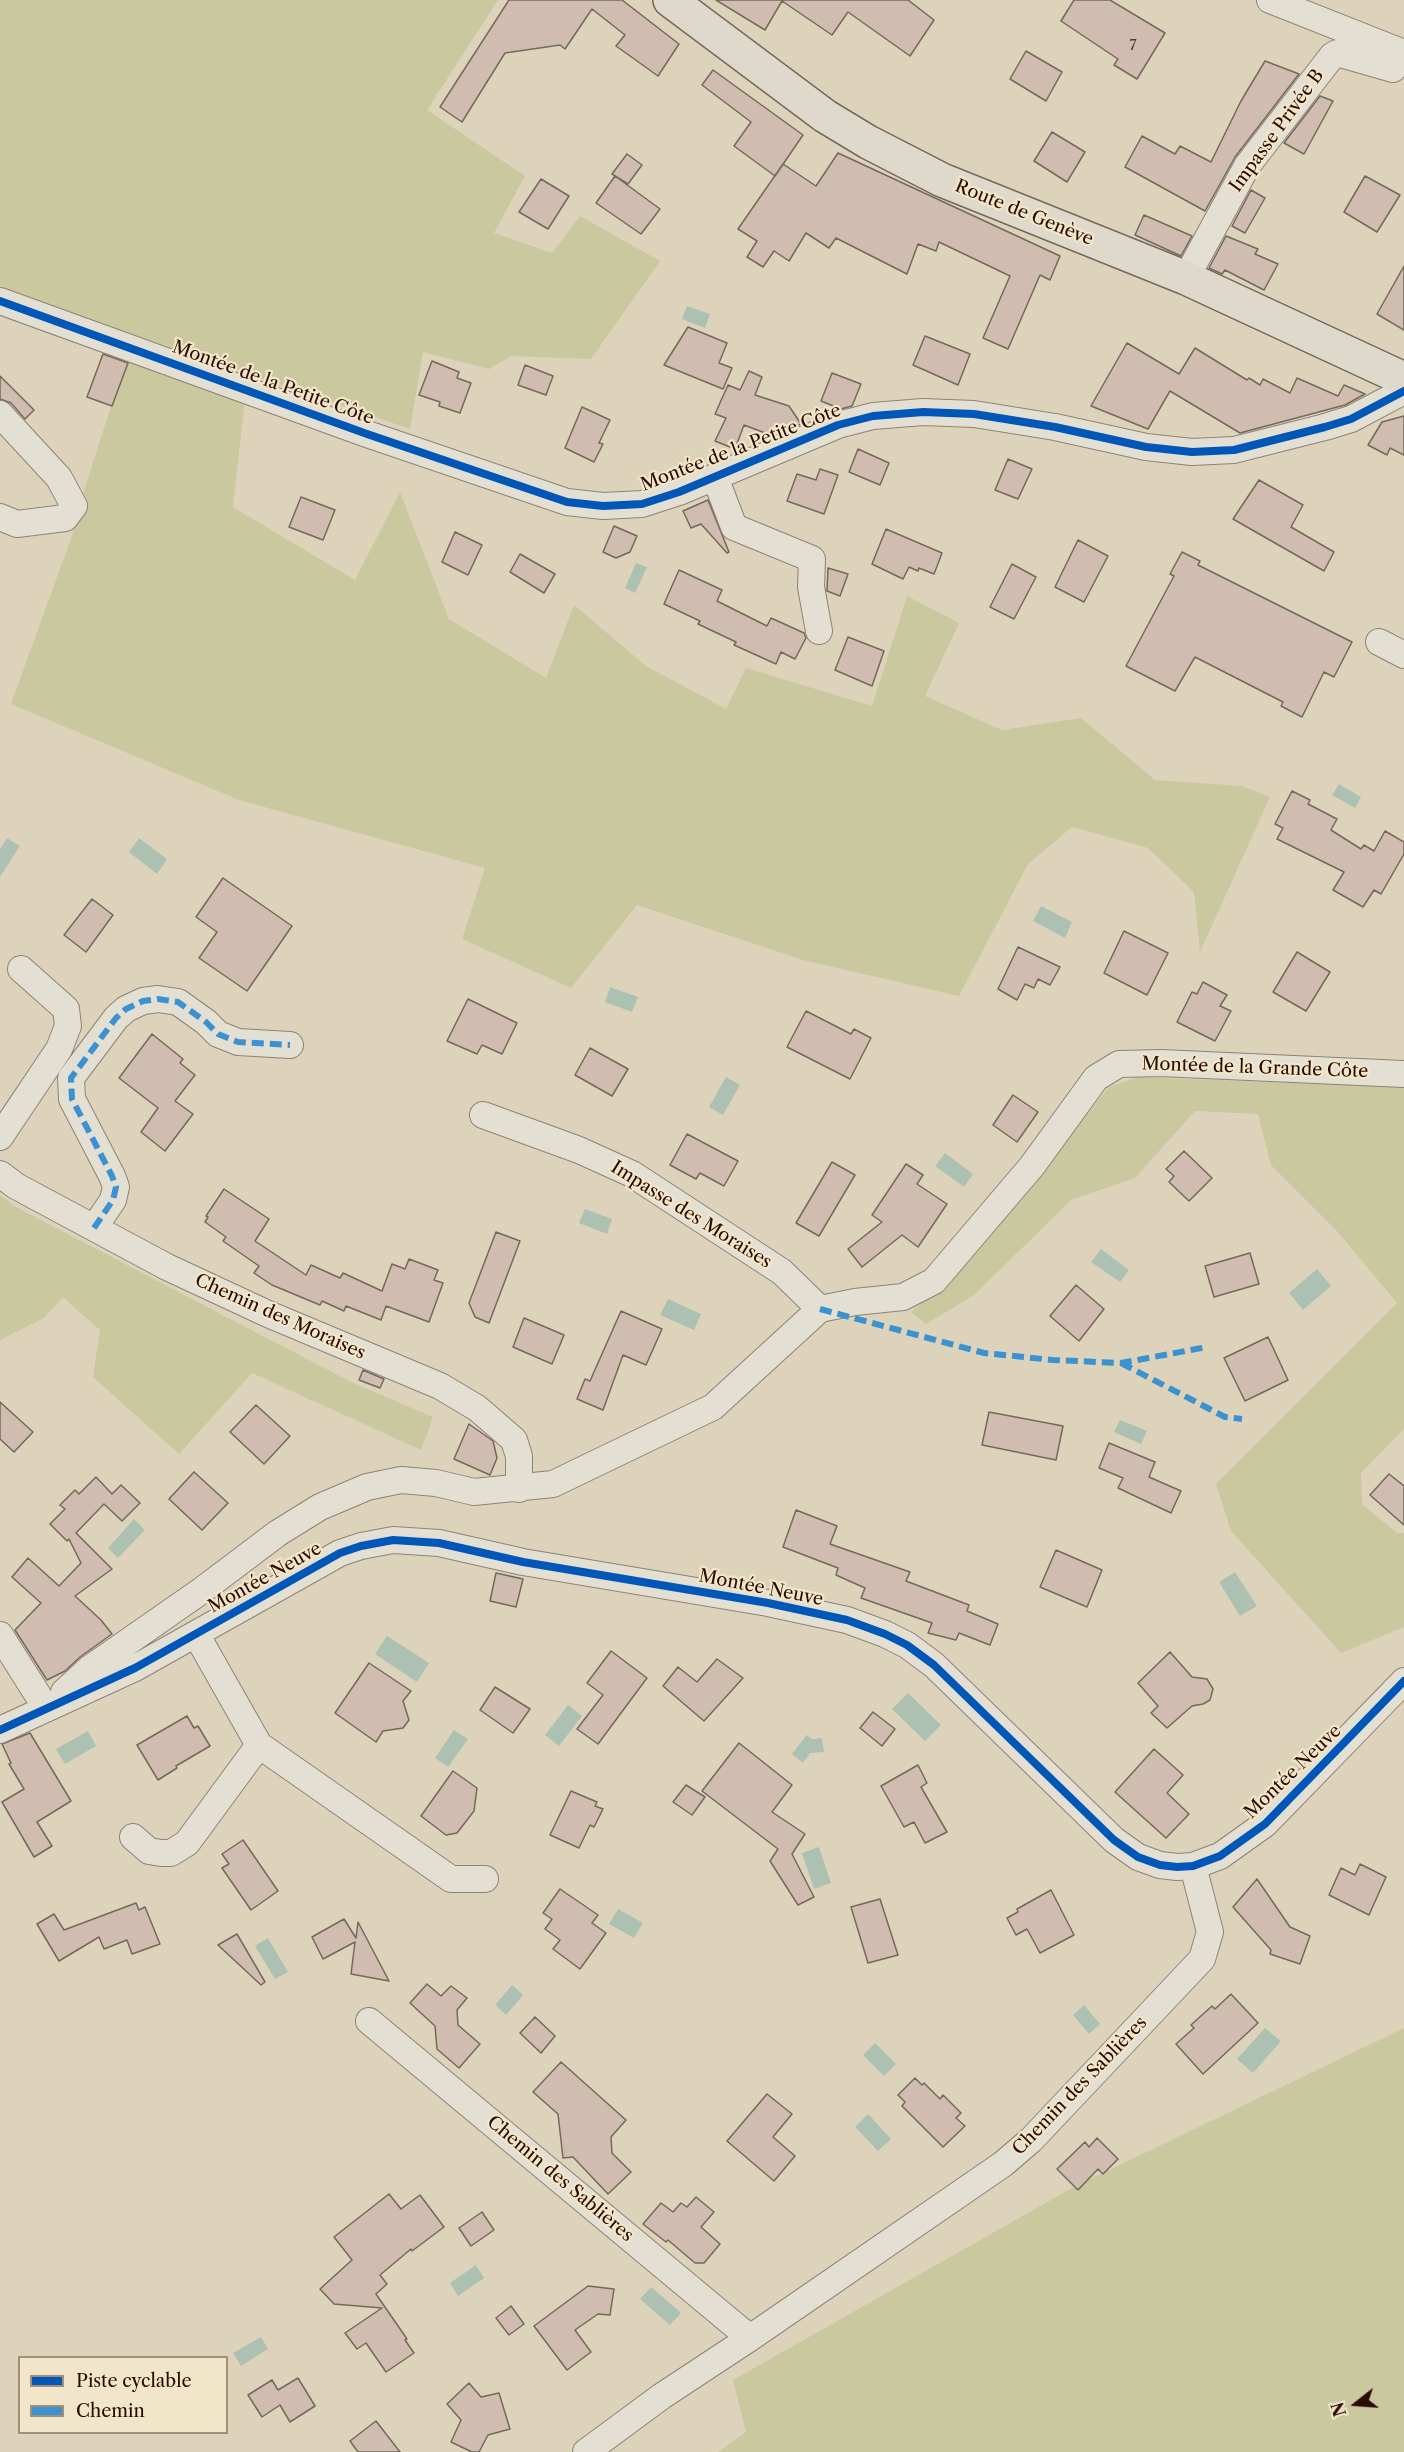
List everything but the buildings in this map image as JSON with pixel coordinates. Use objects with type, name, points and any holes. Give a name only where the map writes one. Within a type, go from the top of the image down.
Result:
[{"type":"main road","name":"Route de Genève","points":[[670,0],[825,116],[868,142],[942,180],[1186,278],[1404,379]]},
{"type":"street","points":[[1270,0],[1404,53]]},
{"type":"street","name":"Impasse Privée B","points":[[1186,278],[1247,166],[1332,56],[1337,54],[1393,69],[1404,59]]},
{"type":"street","name":"Montée de la Petite Côte","points":[[0,301],[367,434],[567,502],[603,506],[642,504],[679,492],[838,425],[873,416],[922,412],[974,414],[1056,427],[1146,447],[1192,453],[1234,450],[1325,428],[1351,419],[1404,391]]},
{"type":"street","points":[[0,414],[59,478],[74,506],[65,518],[17,524],[0,517]]},
{"type":"street","points":[[716,477],[734,527],[812,559],[811,587],[819,631]]},
{"type":"street","points":[[1379,642],[1404,654]]},
{"type":"street","points":[[0,1137],[59,1049],[68,1026],[66,1009],[21,969]]},
{"type":"street","points":[[94,1228],[113,1200],[116,1186],[72,1100],[71,1078],[116,1018],[126,1009],[143,1001],[158,999],[178,1002],[206,1022],[218,1034],[238,1042],[290,1045]]},
{"type":"street","name":"Montée de la Grande Côte","points":[[820,1309],[855,1302],[903,1297],[934,1281],[1032,1166],[1096,1078],[1119,1064],[1161,1062],[1404,1074]]},
{"type":"street","name":"Impasse des Moraises","points":[[483,1115],[579,1150],[632,1174],[782,1272],[820,1309]]},
{"type":"street","name":"Chemin des Moraises","points":[[0,1174],[16,1186],[177,1272],[268,1314],[440,1386],[477,1408],[513,1440],[527,1487]]},
{"type":"street","points":[[0,1635],[46,1708],[89,1670],[278,1533],[320,1508],[367,1487],[401,1480],[436,1483],[474,1492],[553,1484],[713,1407],[820,1309]]},
{"type":"street","name":"Montée Neuve","points":[[0,1730],[135,1668],[340,1553],[361,1546],[403,1540],[439,1543],[523,1562],[768,1603],[847,1620],[907,1645],[934,1665],[1114,1840],[1138,1857],[1160,1865],[1177,1867],[1193,1866],[1220,1856],[1265,1824],[1404,1681]]},
{"type":"street","points":[[196,1634],[259,1745],[451,1879],[485,1879]]},
{"type":"street","points":[[133,1837],[149,1851],[161,1853],[171,1853],[186,1843],[259,1745]]},
{"type":"street","name":"Chemin des Sablières","points":[[586,2452],[662,2396],[1003,2164],[1031,2140],[1202,1959],[1210,1932],[1193,1866]]},
{"type":"street","name":"Chemin des Sablières","points":[[369,2021],[750,2338]]},
{"type":"shaded area","points":[[0,0],[498,0],[427,110],[525,176],[494,233],[552,253],[580,216],[660,261],[591,359],[511,356],[489,369],[423,352],[410,429],[0,289]]},
{"type":"shaded area","points":[[687,306],[710,314],[705,328],[682,319]]},
{"type":"shaded area","points":[[126,360],[245,399],[233,507],[355,580],[400,492],[449,619],[546,678],[574,605],[646,666],[726,709],[746,668],[872,706],[907,596],[959,623],[925,696],[1002,730],[1081,718],[1155,780],[1242,786],[1270,797],[1200,952],[1194,892],[1148,848],[1072,827],[1028,864],[959,996],[803,960],[637,905],[571,988],[462,939],[485,868],[239,800],[11,704],[73,533],[81,500]]},
{"type":"shaded area","points":[[636,563],[647,567],[635,593],[625,588]]},
{"type":"shaded area","points":[[1339,784],[1361,797],[1355,808],[1332,795]]},
{"type":"shaded area","points":[[7,838],[20,846],[0,877],[0,849]]},
{"type":"shaded area","points":[[139,838],[167,859],[157,874],[129,852]]},
{"type":"shaded area","points":[[1041,906],[1072,922],[1065,938],[1033,921]]},
{"type":"shaded area","points":[[610,987],[638,997],[632,1012],[605,1002]]},
{"type":"shaded area","points":[[726,1077],[740,1085],[723,1115],[709,1107]]},
{"type":"shaded area","points":[[1137,1077],[1404,1087],[1404,1429],[1361,1473],[1362,1504],[1397,1533],[1404,1533],[1404,1627],[1341,1653],[1231,1531],[1216,1484],[1397,1303],[1337,1231],[1271,1165],[1258,1114],[1195,1111],[1135,1178],[1071,1200],[974,1295],[926,1324],[911,1312],[957,1274],[1109,1087]]},
{"type":"shaded area","points":[[945,1153],[973,1174],[964,1187],[935,1166]]},
{"type":"shaded area","points":[[0,1195],[16,1207],[351,1382],[433,1417],[421,1450],[252,1373],[179,1454],[93,1377],[100,1330],[63,1297],[44,1318],[0,1340]]},
{"type":"shaded area","points":[[585,1209],[612,1219],[607,1234],[579,1223]]},
{"type":"shaded area","points":[[1101,1249],[1129,1270],[1120,1282],[1091,1262]]},
{"type":"shaded area","points":[[1317,1269],[1331,1286],[1303,1310],[1289,1293]]},
{"type":"shaded area","points":[[668,1299],[701,1314],[694,1330],[660,1315]]},
{"type":"shaded area","points":[[1120,1420],[1147,1431],[1141,1444],[1114,1432]]},
{"type":"shaded area","points":[[134,1519],[145,1530],[118,1558],[108,1548]]},
{"type":"shaded area","points":[[1235,1572],[1257,1606],[1240,1616],[1219,1582]]},
{"type":"shaded area","points":[[387,1636],[429,1663],[417,1682],[375,1654]]},
{"type":"shaded area","points":[[908,1693],[941,1725],[925,1741],[892,1709]]},
{"type":"shaded area","points":[[568,1705],[582,1716],[559,1746],[545,1735]]},
{"type":"shaded area","points":[[454,1730],[468,1739],[448,1767],[435,1758]]},
{"type":"shaded area","points":[[88,1731],[96,1746],[65,1764],[56,1749]]},
{"type":"shaded area","points":[[807,1735],[812,1739],[822,1738],[824,1752],[810,1753],[803,1763],[792,1754]]},
{"type":"shaded area","points":[[819,1847],[831,1883],[814,1889],[802,1853]]},
{"type":"shaded area","points":[[618,1909],[643,1923],[634,1938],[609,1924]]},
{"type":"shaded area","points":[[268,1938],[288,1972],[275,1979],[255,1946]]},
{"type":"shaded area","points":[[512,1985],[523,1995],[506,2015],[495,2005]]},
{"type":"shaded area","points":[[1084,2005],[1100,2024],[1089,2034],[1073,2015]]},
{"type":"shaded area","points":[[1265,2028],[1281,2041],[1253,2073],[1237,2059]]},
{"type":"shaded area","points":[[1404,2028],[1404,2452],[718,2452],[746,2432],[733,2380],[1072,2188]]},
{"type":"shaded area","points":[[875,2043],[896,2064],[884,2076],[863,2055]]},
{"type":"shaded area","points":[[868,2114],[891,2139],[878,2151],[855,2127]]},
{"type":"shaded area","points":[[476,2265],[484,2278],[458,2296],[450,2283]]},
{"type":"shaded area","points":[[651,2287],[681,2313],[670,2325],[640,2299]]},
{"type":"shaded area","points":[[261,2337],[268,2349],[241,2366],[233,2353]]},
{"type":"marked path","points":[[94,1228],[113,1200],[116,1187],[72,1099],[71,1078],[116,1018],[126,1009],[143,1001],[158,999],[178,1002],[206,1022],[218,1034],[238,1042],[290,1045]]},
{"type":"marked path","points":[[820,1309],[984,1353],[1053,1360],[1121,1363],[1207,1347]]},
{"type":"marked path","points":[[1121,1363],[1225,1417],[1242,1419]]},
{"type":"cycle path","points":[[0,301],[367,434],[567,502],[603,506],[642,504],[679,492],[838,425],[873,416],[923,412],[974,414],[1055,427],[1146,447],[1192,452],[1234,450],[1325,427],[1351,419],[1404,391]]},
{"type":"cycle path","points":[[0,1730],[135,1668],[340,1553],[393,1540],[439,1543],[523,1562],[768,1603],[847,1620],[885,1634],[907,1645],[934,1665],[1114,1840],[1138,1857],[1160,1865],[1177,1867],[1193,1866],[1220,1856],[1265,1824],[1404,1681]]}]
